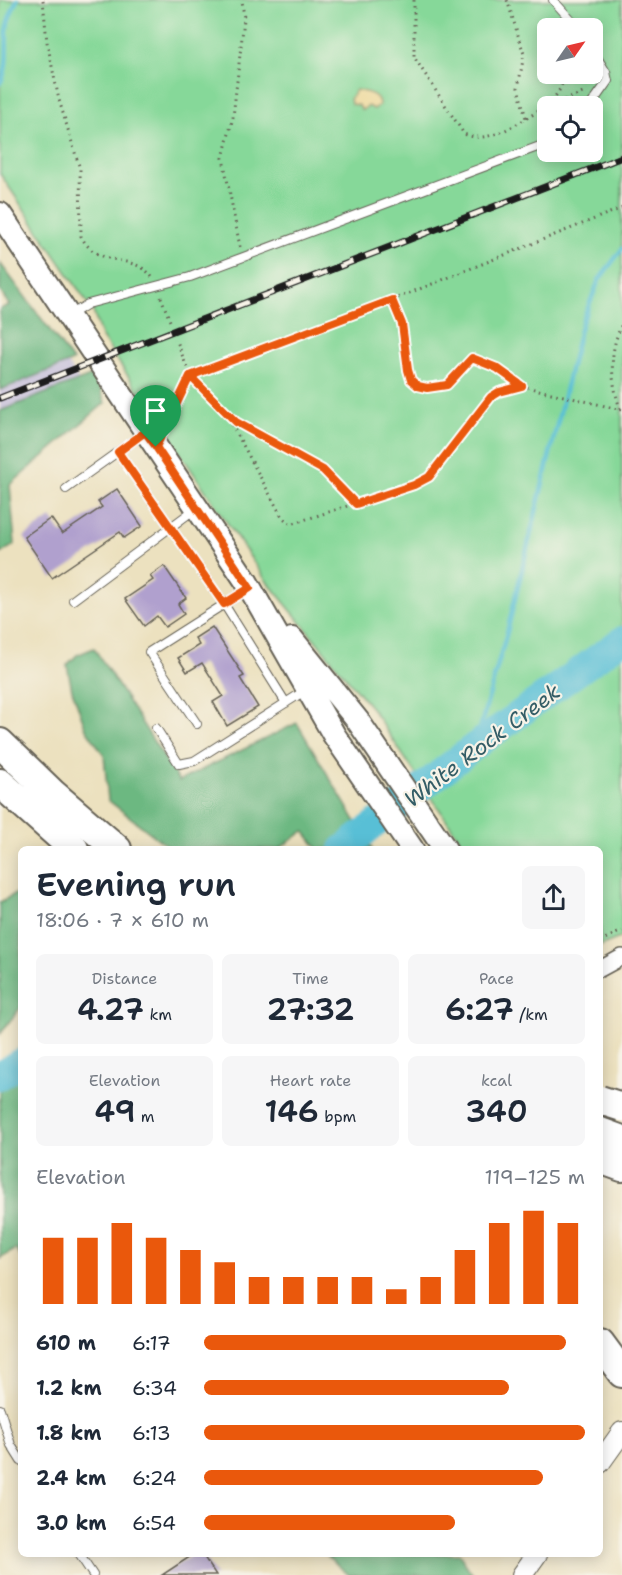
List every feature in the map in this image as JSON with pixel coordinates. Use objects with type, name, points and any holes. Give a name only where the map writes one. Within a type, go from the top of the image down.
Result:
[{"type":"highway","points":[[0,743],[52,793],[114,846]]},
{"type":"highway","points":[[0,783],[16,814],[43,846]]},
{"type":"highway","points":[[16,814],[69,846]]},
{"type":"highway","points":[[603,1100],[622,1107]]},
{"type":"highway","points":[[603,1133],[622,1140]]},
{"type":"highway","points":[[603,1160],[622,1167]]},
{"type":"highway","points":[[603,1347],[622,1373]]},
{"type":"main road","points":[[2,222],[69,316],[248,585],[334,735],[410,846]]},
{"type":"main road","points":[[248,585],[358,721],[443,846]]},
{"type":"main road","points":[[603,1103],[622,1128]]},
{"type":"street","points":[[603,967],[622,957]]},
{"type":"street","points":[[603,1459],[622,1432]]},
{"type":"street","points":[[522,1575],[535,1557]]},
{"type":"lane","points":[[553,0],[569,18]]},
{"type":"lane","points":[[597,96],[608,81],[603,68]]},
{"type":"lane","points":[[69,316],[88,304],[158,287],[242,258],[537,147]]},
{"type":"lane","points":[[66,489],[118,452],[151,440]]},
{"type":"lane","points":[[118,452],[224,604],[286,703]]},
{"type":"lane","points":[[73,600],[197,508]]},
{"type":"lane","points":[[197,724],[149,652],[224,604],[248,585]]},
{"type":"lane","points":[[156,728],[179,764],[194,761],[308,689]]},
{"type":"lane","points":[[0,1409],[11,1445],[18,1456]]},
{"type":"lane","points":[[83,1557],[93,1575]]},
{"type":"path","points":[[43,0],[47,42],[59,100],[80,169],[81,236],[84,244],[100,256],[112,261],[138,265],[147,270],[158,287],[170,321]]},
{"type":"path","points":[[242,0],[244,19],[233,117],[223,158],[242,258]]},
{"type":"path","points":[[414,0],[414,57],[464,134],[470,137],[486,136],[537,112]]},
{"type":"path","points":[[507,0],[524,54],[518,88],[526,118]]},
{"type":"path","points":[[573,96],[608,81]]},
{"type":"path","points":[[151,440],[190,376],[392,300],[622,208]]},
{"type":"path","points":[[392,300],[402,324],[411,380],[418,386],[427,388],[447,385],[472,358],[497,368],[522,386]]},
{"type":"path","points":[[225,412],[286,522],[294,524],[414,485],[429,477],[491,397],[499,392],[522,386],[621,409],[611,366],[613,348],[622,324]]},
{"type":"path","points":[[177,341],[190,376],[225,412],[236,422],[267,441],[323,470],[356,504]]},
{"type":"path","points":[[603,940],[622,931]]},
{"type":"shaded area","points":[[0,336],[50,337],[96,406],[0,444]]},
{"type":"green space","points":[[0,0],[622,0],[622,937],[603,945],[603,846],[464,846],[372,709],[265,579],[101,336],[93,311],[0,174]]},
{"type":"green space","points":[[0,263],[73,361],[0,390],[0,309],[9,305],[0,291]]},
{"type":"green space","points":[[95,374],[105,403],[10,485],[15,544],[0,554],[0,411]]},
{"type":"green space","points":[[94,648],[179,781],[297,723],[370,846],[316,846],[304,831],[283,846],[167,846],[108,800],[104,755],[86,729],[72,690],[67,665],[77,655]]},
{"type":"green space","points":[[18,893],[18,1011],[0,1034],[0,902]]},
{"type":"green space","points":[[18,1079],[18,1252],[16,1249],[0,1259],[0,1090]]},
{"type":"green space","points":[[328,1557],[461,1557],[473,1575],[349,1575]]},
{"type":"sand","points":[[356,90],[374,96],[379,105],[374,109],[368,106],[362,110],[358,105],[351,104],[350,98]]},
{"type":"building","points":[[117,489],[142,526],[124,538],[120,532],[52,578],[24,537],[51,518],[62,534],[102,507],[98,502]]},
{"type":"building","points":[[164,566],[186,598],[178,604],[184,614],[165,627],[157,616],[144,626],[125,599],[153,580],[150,576]]},
{"type":"building","points":[[212,627],[244,676],[240,678],[258,707],[227,726],[213,702],[223,696],[202,663],[187,672],[178,658],[199,645],[195,638]]},
{"type":"building","points":[[189,1557],[204,1557],[216,1575],[162,1575]]},
{"type":"waterway","points":[[0,83],[6,61],[8,22],[17,0]]},
{"type":"waterway","points":[[475,746],[507,632],[581,325],[599,280],[622,249]]},
{"type":"waterway","name":"White Rock Creek","points":[[347,846],[475,746],[622,640]]},
{"type":"waterway","name":"White Rock Creek","points":[[0,1076],[18,1064]]},
{"type":"railway","points":[[0,398],[622,157]]},
{"type":"route","points":[[156,447],[178,401],[190,376],[236,422],[323,470],[356,504],[423,482],[442,463],[491,397],[499,392],[522,386],[497,368],[478,358],[472,358],[447,385],[427,388],[418,386],[411,380],[399,310],[392,300],[190,376],[156,447],[145,432],[118,452],[224,604],[250,588],[156,447]]}]
